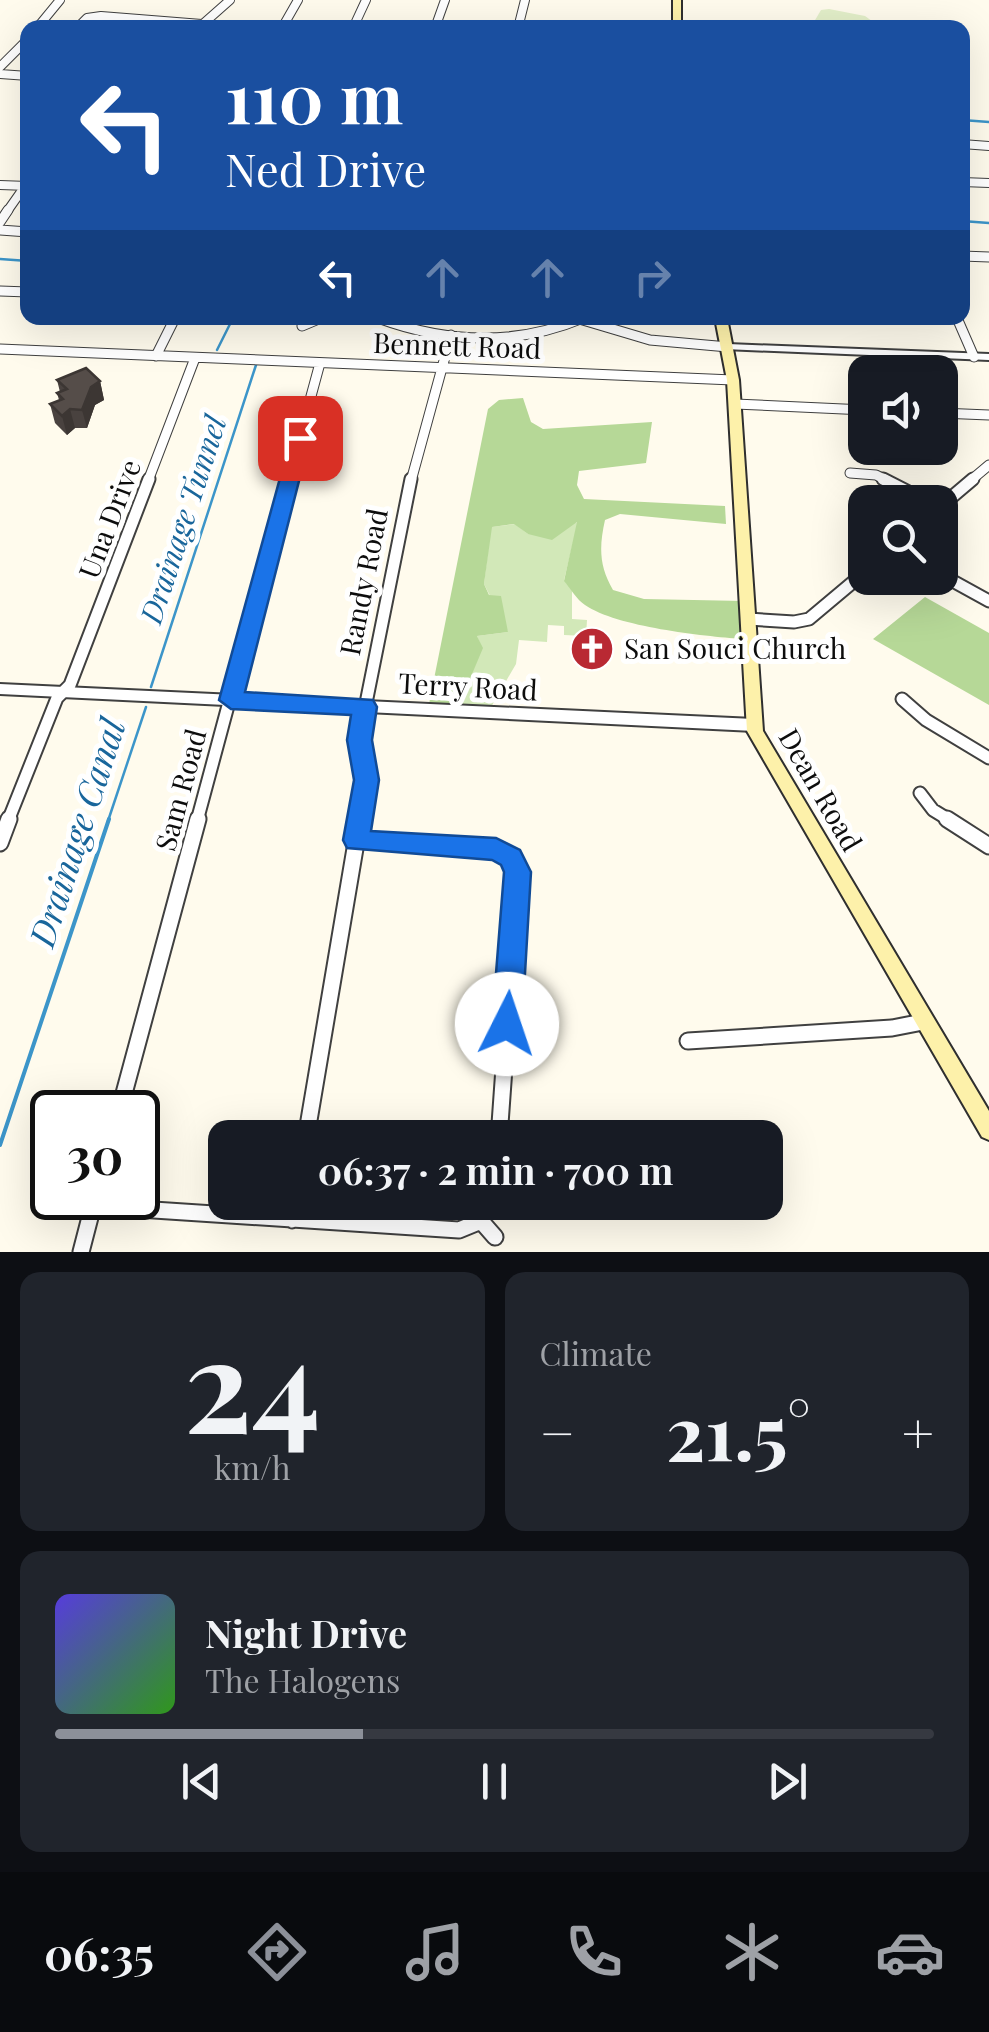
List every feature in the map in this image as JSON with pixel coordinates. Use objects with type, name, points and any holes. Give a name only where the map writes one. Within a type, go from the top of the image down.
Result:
[{"type":"main road","name":"Dean Road","points":[[723,325],[735,404],[754,726],[765,754],[989,1130]]},
{"type":"street","points":[[44,20],[60,0]]},
{"type":"street","points":[[207,20],[230,0]]},
{"type":"street","points":[[86,20],[91,16],[135,20]]},
{"type":"street","points":[[0,71],[20,48]]},
{"type":"street","points":[[0,222],[20,194]]},
{"type":"street","points":[[156,356],[172,325]]},
{"type":"street","points":[[398,325],[451,335],[512,336],[554,325]]},
{"type":"street","points":[[602,325],[650,340],[989,357]]},
{"type":"street","points":[[960,325],[974,356]]},
{"type":"street","name":"Randy Road","points":[[309,1120],[366,780],[360,740],[365,707],[414,462],[451,335]]},
{"type":"street","name":"Bennett Road","points":[[0,350],[733,380]]},
{"type":"street","name":"Una Drive","points":[[0,842],[62,692],[70,685],[195,358]]},
{"type":"street","name":"Sam Road","points":[[125,1090],[320,363]]},
{"type":"street","points":[[735,404],[848,409]]},
{"type":"street","points":[[958,414],[989,415]]},
{"type":"street","points":[[958,492],[989,465]]},
{"type":"street","points":[[850,474],[876,475],[895,485]]},
{"type":"street","points":[[958,584],[989,601]]},
{"type":"street","points":[[748,619],[809,619],[848,586]]},
{"type":"street","name":"Terry Road","points":[[0,689],[754,726]]},
{"type":"street","points":[[902,699],[926,720],[989,758]]},
{"type":"street","points":[[920,793],[934,810],[989,846]]},
{"type":"street","points":[[356,840],[516,853],[518,872],[500,1120]]},
{"type":"street","points":[[688,1041],[892,1028],[923,1022]]},
{"type":"street","points":[[160,1205],[208,1207]]},
{"type":"street","points":[[80,1252],[89,1220]]},
{"type":"street","points":[[372,1220],[459,1230],[481,1222],[495,1237]]},
{"type":"green space","points":[[821,10],[865,16],[870,20],[815,20]]},
{"type":"green space","points":[[523,398],[531,422],[543,429],[652,422],[646,463],[579,471],[577,485],[584,499],[725,506],[726,524],[620,514],[605,520],[602,556],[608,581],[613,590],[644,599],[743,601],[742,639],[638,625],[585,605],[564,581],[577,522],[552,540],[528,534],[514,524],[492,527],[484,584],[489,595],[501,596],[508,632],[477,636],[483,648],[459,705],[429,704],[488,409],[499,400]]},
{"type":"green space","points":[[578,522],[564,580],[572,590],[572,619],[587,620],[586,636],[564,635],[564,626],[548,625],[547,642],[519,640],[516,664],[491,707],[459,705],[482,648],[477,636],[508,632],[484,584],[491,527],[515,524],[528,534]]},
{"type":"green space","points":[[925,597],[989,633],[989,705],[873,639]]},
{"type":"building","points":[[86,368],[100,381],[91,387],[82,410],[70,409],[62,416],[50,404],[63,399],[57,393],[67,389],[57,380]]},
{"type":"waterway","name":"Drainage Canal","points":[[970,121],[989,122]]},
{"type":"waterway","name":"Drainage Canal","points":[[970,222],[989,223]]},
{"type":"waterway","name":"Drainage Canal","points":[[0,259],[20,260]]},
{"type":"waterway","name":"Drainage Canal","points":[[217,350],[230,325]]},
{"type":"waterway","name":"Drainage Tunnel","points":[[151,687],[256,365]]},
{"type":"waterway","name":"Drainage Canal","points":[[108,821],[146,707]]},
{"type":"waterway","name":"Drainage Canal","points":[[0,1145],[109,819]]},
{"type":"place","name":"San Souci Church","points":[[592,649]]},
{"type":"route","points":[[300,438],[231,700],[365,707],[360,740],[366,780],[356,840],[496,849],[511,857],[518,872],[507,1024]]}]
